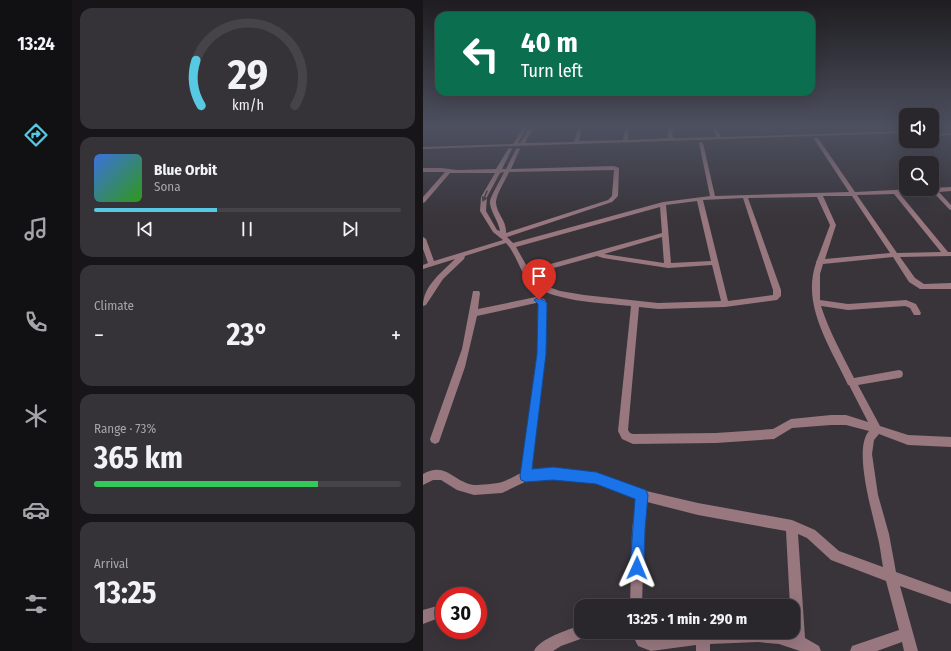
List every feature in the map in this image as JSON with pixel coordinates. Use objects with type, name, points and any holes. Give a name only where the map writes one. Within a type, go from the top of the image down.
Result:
[{"type":"street","points":[[503,158],[498,172],[484,197],[483,207],[485,216],[495,231],[506,239],[663,204],[700,199],[745,196],[854,195],[899,193]]},
{"type":"street","points":[[512,158],[493,201],[494,209],[506,239],[536,284],[550,291],[584,298],[635,305],[680,306],[725,304],[771,299],[777,296],[778,293],[745,196]]},
{"type":"street","points":[[704,158],[713,198]]},
{"type":"street","points":[[829,158],[912,280],[919,286],[951,286]]},
{"type":"street","points":[[423,170],[498,172],[617,169],[615,196],[610,201],[466,254],[423,267]]},
{"type":"street","points":[[423,201],[449,171]]},
{"type":"street","points":[[939,190],[951,189]]},
{"type":"street","points":[[896,193],[948,254]]},
{"type":"street","points":[[939,194],[951,208]]},
{"type":"street","points":[[819,195],[833,225],[816,274],[816,302],[830,340],[877,429]]},
{"type":"street","points":[[700,199],[725,304]]},
{"type":"street","points":[[663,204],[668,266]]},
{"type":"street","points":[[528,273],[666,234]]},
{"type":"street","points":[[423,239],[432,265]]},
{"type":"street","points":[[597,253],[603,256],[668,266],[715,263]]},
{"type":"street","points":[[423,303],[440,277],[466,254]]},
{"type":"street","points":[[819,262],[895,256],[948,254]]},
{"type":"street","points":[[435,439],[464,358],[475,313],[476,293]]},
{"type":"street","points":[[475,313],[536,300],[543,303],[541,354],[526,476]]},
{"type":"street","points":[[816,302],[848,307],[906,303],[913,306],[917,312]]},
{"type":"street","points":[[635,305],[623,431],[626,436],[633,439],[716,438],[774,434],[791,424],[846,420],[908,440],[951,442]]},
{"type":"street","points":[[851,382],[899,374]]},
{"type":"street","points":[[877,429],[869,438],[867,454],[873,495],[883,534],[891,576],[911,651]]},
{"type":"street","points":[[423,480],[432,475],[442,475],[461,486],[474,490],[502,488],[526,476],[553,474],[596,478],[642,495],[698,508],[792,526],[811,534],[835,556],[951,598]]},
{"type":"street","points":[[636,599],[638,530],[642,495]]},
{"type":"street","points":[[792,526],[798,642]]},
{"type":"street","points":[[423,618],[435,613]]},
{"type":"street","points":[[857,651],[906,634]]},
{"type":"street","points":[[541,651],[557,641],[574,635]]},
{"type":"street","points":[[642,639],[643,641],[651,644],[703,644],[753,636],[780,638],[798,642],[814,651]]},
{"type":"route","points":[[539,300],[543,303],[541,354],[526,476],[553,474],[596,478],[642,495],[638,530],[637,568]]}]
